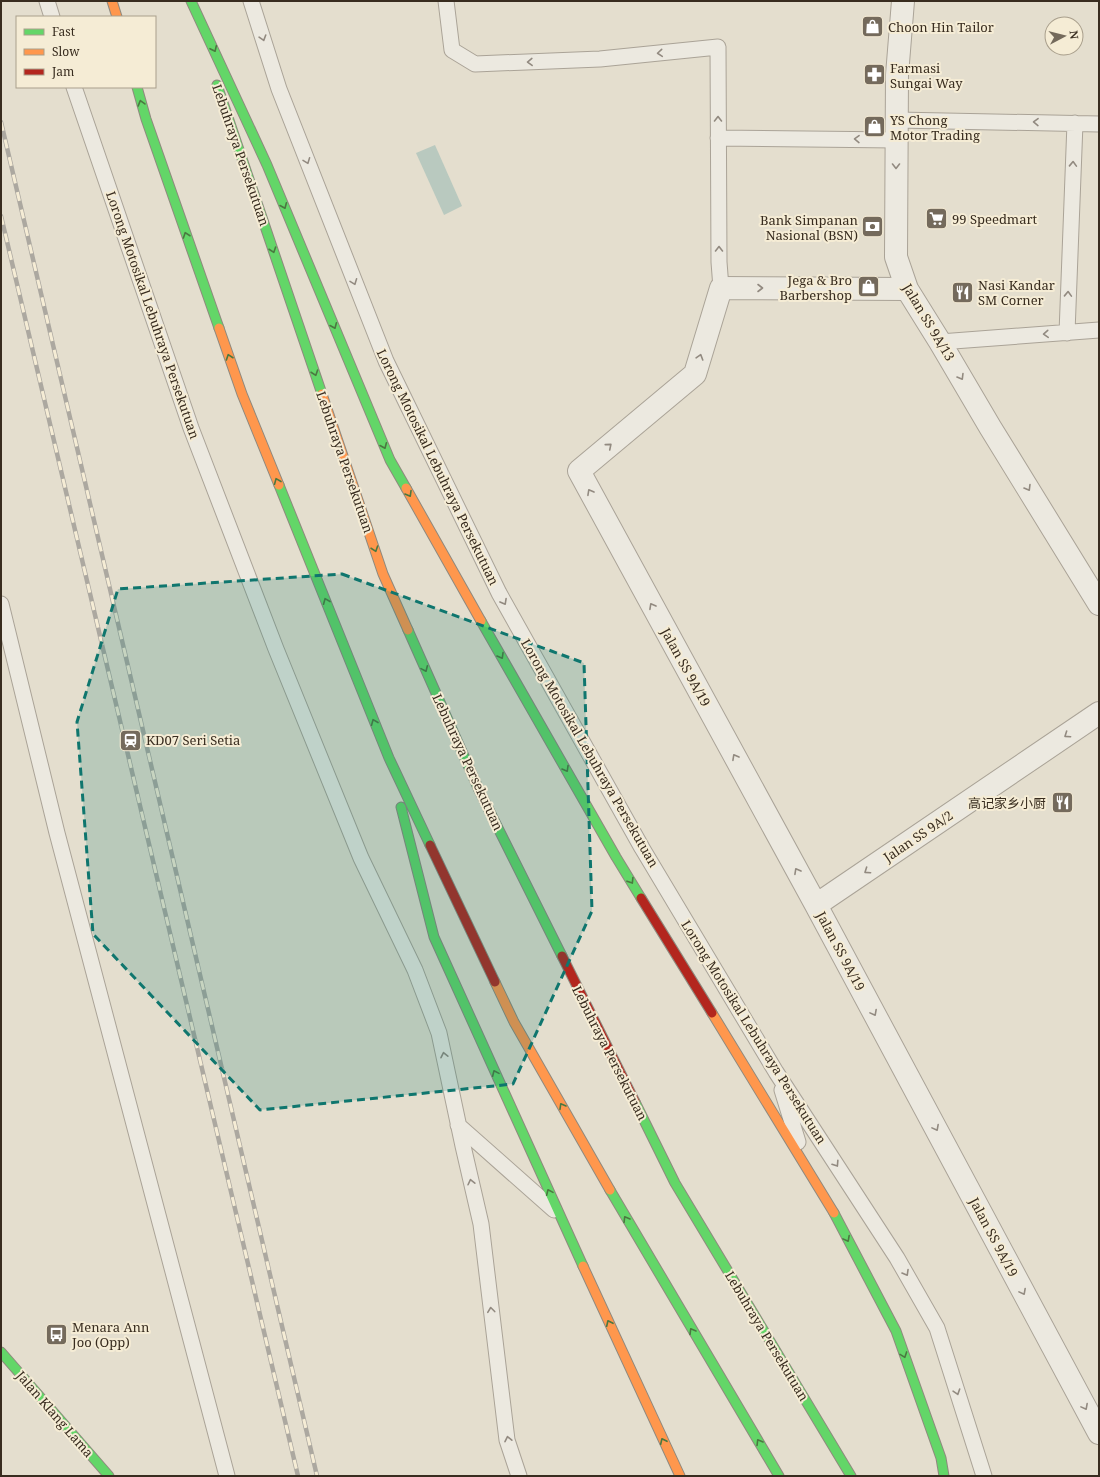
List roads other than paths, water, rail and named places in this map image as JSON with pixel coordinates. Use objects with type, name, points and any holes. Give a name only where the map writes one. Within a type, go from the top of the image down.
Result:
[{"type":"main road","points":[[112,1],[117,16]]},
{"type":"main road","points":[[188,1],[209,61]]},
{"type":"main road","points":[[191,1],[267,165],[390,460],[616,857],[829,1204],[896,1331],[941,1458],[944,1476]]},
{"type":"main road","name":"Lebuhraya Persekutuan","points":[[214,76],[383,574],[479,790],[675,1183],[851,1476]]},
{"type":"main road","points":[[137,88],[146,119],[242,394],[389,758],[514,1022],[624,1215],[779,1476]]},
{"type":"main road","points":[[389,758],[434,937],[559,1215],[680,1476]]},
{"type":"main road","name":"Jalan Klang Lama","points":[[1,1352],[109,1476]]},
{"type":"street","name":"Jalan SS 9A/13","points":[[903,1],[897,76],[896,257],[906,289],[940,342],[990,427],[1099,604]]},
{"type":"street","points":[[721,288],[906,289]]},
{"type":"street","name":"Jalan SS 9A/19","points":[[721,288],[695,374],[579,471],[816,905],[1099,1433]]},
{"type":"street","name":"Jalan SS 9A/2","points":[[816,905],[1099,713]]},
{"type":"lane","points":[[47,1],[52,16]]},
{"type":"lane","name":"Lorong Motosikal Lebuhraya Persekutuan","points":[[251,1],[279,89],[386,361],[499,594],[642,848],[776,1072],[897,1258],[937,1328],[984,1476]]},
{"type":"lane","points":[[446,1],[452,50],[475,64],[600,59],[718,47],[719,262],[721,288]]},
{"type":"lane","name":"Lorong Motosikal Lebuhraya Persekutuan","points":[[74,88],[191,428],[273,642],[361,858],[415,970],[439,1033],[458,1125],[481,1224],[507,1440],[519,1476]]},
{"type":"lane","points":[[718,138],[1075,123],[1099,124]]},
{"type":"lane","points":[[1067,333],[1075,123]]},
{"type":"lane","points":[[940,342],[1099,330]]},
{"type":"lane","points":[[1,604],[55,826],[227,1476]]},
{"type":"lane","points":[[776,1072],[806,1166]]},
{"type":"lane","points":[[458,1125],[559,1215]]},
{"type":"railway","points":[[1,122],[317,1476]]},
{"type":"railway","points":[[1,216],[298,1476]]},
{"type":"place","name":"Choon Hin Tailor","points":[[872,27]]},
{"type":"place","name":"Farmasi Sungai Way","points":[[874,75]]},
{"type":"place","name":"YS Chong Motor Trading","points":[[875,127]]},
{"type":"place","name":"99 Speedmart","points":[[936,219]]},
{"type":"place","name":"Bank Simpanan Nasional (BSN)","points":[[873,227]]},
{"type":"place","name":"Jega & Bro Barbershop","points":[[868,287]]},
{"type":"place","name":"Nasi Kandar SM Corner","points":[[963,292]]},
{"type":"place","name":"KD07 Seri Setia","points":[[131,740]]},
{"type":"place","name":"高记家乡小厨","points":[[1062,803]]},
{"type":"place","name":"Menara Ann Joo (Opp)","points":[[57,1334]]}]
